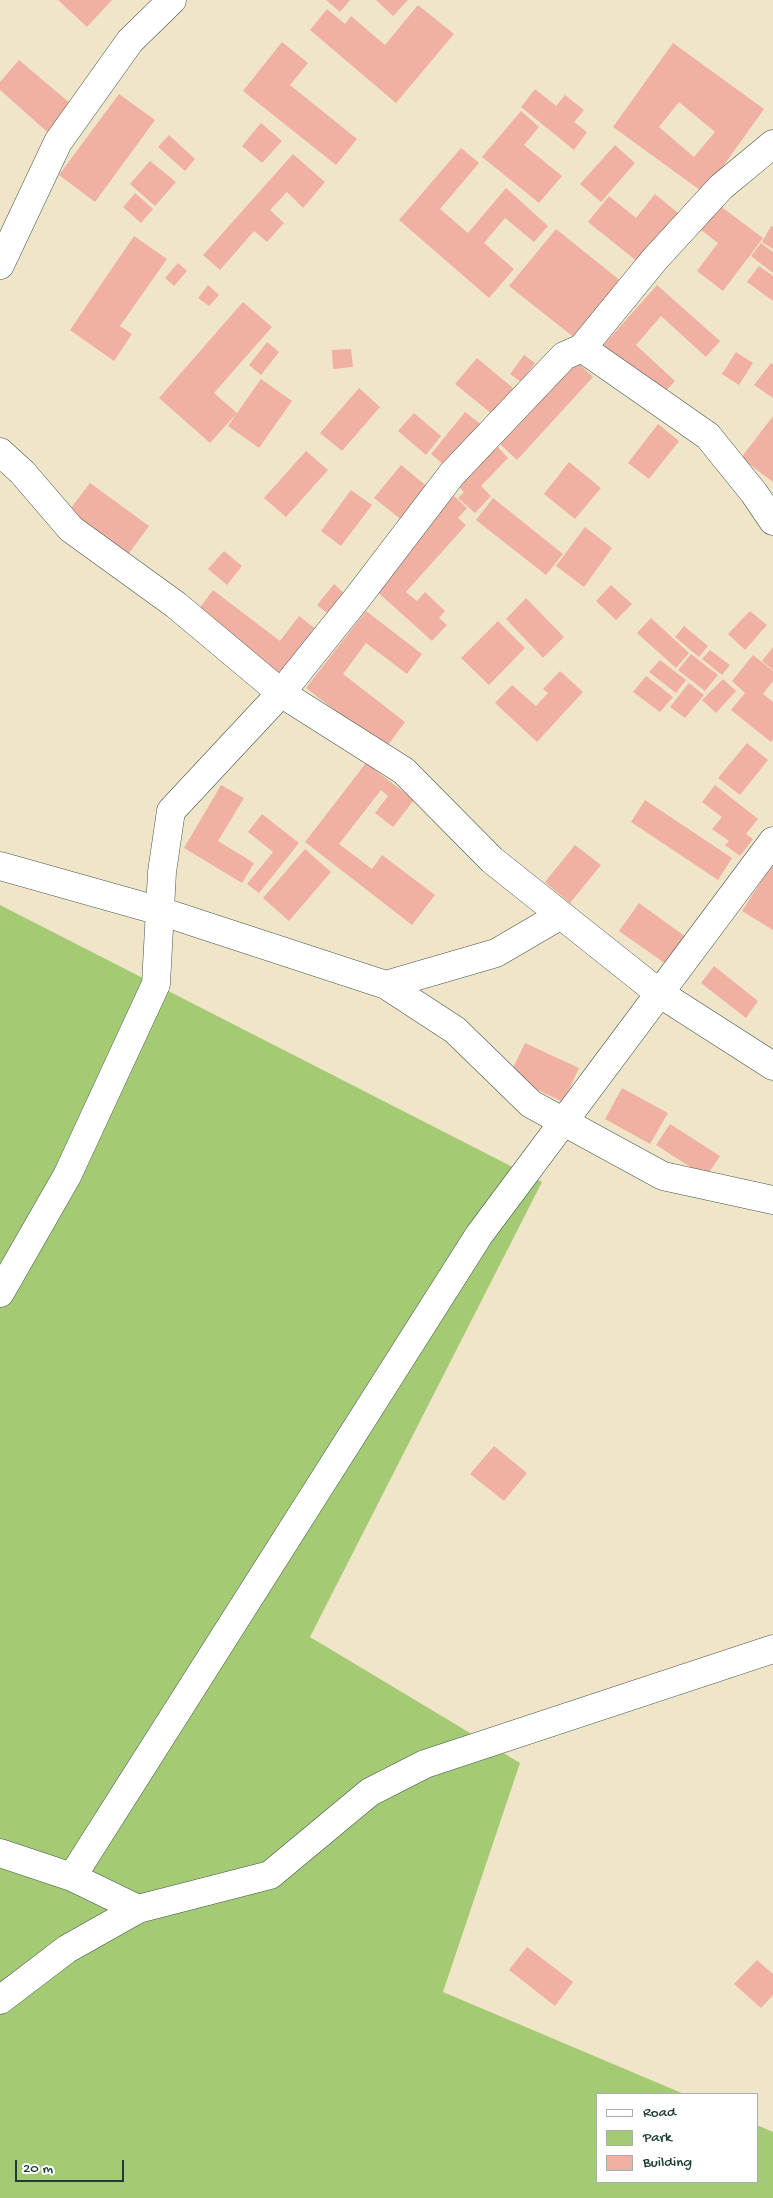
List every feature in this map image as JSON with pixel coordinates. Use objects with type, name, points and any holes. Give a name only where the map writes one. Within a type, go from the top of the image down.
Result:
[{"type":"street","points":[[0,265],[58,142],[130,41],[172,0]]},
{"type":"street","points":[[0,1293],[67,1176],[156,984],[162,872],[171,811],[281,692],[358,597],[452,474],[564,356],[582,348],[655,259],[722,186],[773,144]]},
{"type":"street","points":[[582,348],[708,436],[754,493],[773,521]]},
{"type":"street","points":[[0,452],[22,472],[71,529],[176,605],[281,692],[404,771],[492,860],[659,993],[773,1066]]},
{"type":"street","points":[[72,1876],[479,1235],[773,841]]},
{"type":"street","points":[[0,866],[160,911],[386,986],[455,1030],[531,1104],[663,1176],[773,1200]]},
{"type":"street","points":[[386,986],[496,953],[561,915]]},
{"type":"street","points":[[0,2000],[67,1949],[138,1909],[270,1875],[370,1792],[425,1764],[773,1650]]},
{"type":"street","points":[[0,1853],[72,1876],[138,1909]]},
{"type":"green space","points":[[0,905],[542,1182],[310,1637],[520,1763],[443,1992],[682,2093],[596,2093],[596,2183],[758,2183],[758,2125],[773,2132],[773,2198],[0,2198]]},
{"type":"building","points":[[58,0],[112,0],[87,27]]},
{"type":"building","points":[[326,0],[350,0],[340,12]]},
{"type":"building","points":[[376,0],[408,0],[393,16]]},
{"type":"building","points":[[418,5],[454,34],[396,103],[310,30],[327,9],[345,24],[351,16],[385,45]]},
{"type":"building","points":[[282,42],[308,63],[290,85],[357,139],[336,165],[243,91]]},
{"type":"building","points":[[673,43],[764,109],[704,193],[613,127]],"holes":[[[679,102],[715,132],[694,157],[659,127]]]},
{"type":"building","points":[[19,60],[77,109],[53,137],[0,90],[0,82]]},
{"type":"building","points":[[535,89],[556,106],[565,95],[584,110],[574,122],[587,132],[574,150],[521,107]]},
{"type":"building","points":[[119,94],[155,120],[95,202],[59,175]]},
{"type":"building","points":[[521,111],[539,127],[524,145],[562,176],[539,203],[482,157]]},
{"type":"building","points":[[261,123],[282,141],[262,163],[242,146]]},
{"type":"building","points":[[169,135],[195,159],[185,171],[158,147]]},
{"type":"building","points":[[615,145],[635,163],[601,202],[580,184]]},
{"type":"building","points":[[461,148],[479,163],[440,209],[468,233],[506,188],[548,226],[534,242],[505,218],[484,243],[514,269],[489,298],[399,220]]},
{"type":"building","points":[[293,154],[325,182],[303,208],[287,192],[270,210],[284,223],[267,242],[254,231],[220,270],[203,255]]},
{"type":"building","points":[[150,161],[176,182],[155,206],[130,184]]},
{"type":"building","points":[[135,193],[153,209],[141,223],[123,207]]},
{"type":"building","points":[[655,194],[683,217],[643,266],[588,222],[609,196],[636,218]]},
{"type":"building","points":[[719,205],[763,238],[723,291],[697,271],[718,243],[701,230]]},
{"type":"building","points":[[771,226],[773,227],[773,249],[762,242]]},
{"type":"building","points":[[556,229],[622,282],[576,339],[509,286]]},
{"type":"building","points":[[134,236],[167,259],[120,326],[132,334],[114,361],[70,330]]},
{"type":"building","points":[[761,243],[773,252],[773,273],[751,256]]},
{"type":"building","points":[[178,263],[187,271],[174,286],[165,278]]},
{"type":"building","points":[[759,266],[773,276],[773,301],[747,282]]},
{"type":"building","points":[[208,285],[219,295],[209,306],[198,298]]},
{"type":"building","points":[[657,285],[720,341],[706,357],[661,316],[636,345],[675,381],[657,400],[600,349]]},
{"type":"building","points":[[243,302],[272,327],[214,393],[237,413],[210,443],[159,398]]},
{"type":"building","points":[[267,342],[279,352],[261,375],[249,365]]},
{"type":"building","points":[[351,349],[353,367],[333,369],[332,350]]},
{"type":"building","points":[[736,352],[753,363],[739,385],[722,374]]},
{"type":"building","points":[[524,355],[535,363],[521,382],[510,374]]},
{"type":"building","points":[[477,358],[513,388],[492,414],[455,384]]},
{"type":"building","points":[[575,360],[593,377],[517,460],[499,443]]},
{"type":"building","points":[[771,363],[773,365],[773,398],[754,385]]},
{"type":"building","points":[[261,379],[292,401],[259,448],[228,426]]},
{"type":"building","points":[[359,388],[380,407],[342,451],[320,433]]},
{"type":"building","points":[[465,412],[486,428],[451,471],[431,454]]},
{"type":"building","points":[[414,413],[441,436],[426,455],[398,431]]},
{"type":"building","points":[[773,416],[773,482],[741,458]]},
{"type":"building","points":[[658,424],[679,441],[649,479],[628,463]]},
{"type":"building","points":[[493,442],[508,458],[481,486],[491,496],[475,513],[458,498],[464,492],[458,486]]},
{"type":"building","points":[[306,451],[328,470],[286,517],[264,498]]},
{"type":"building","points":[[569,462],[601,488],[575,519],[544,494]]},
{"type":"building","points":[[401,465],[429,488],[403,521],[374,498]]},
{"type":"building","points":[[90,483],[149,526],[127,556],[68,512]]},
{"type":"building","points":[[351,490],[372,505],[341,546],[321,531]]},
{"type":"building","points":[[454,496],[467,508],[458,518],[466,525],[406,592],[417,601],[425,592],[445,611],[439,618],[447,625],[432,641],[372,587]]},
{"type":"building","points":[[493,498],[563,554],[546,575],[476,520]]},
{"type":"building","points":[[585,527],[612,548],[584,587],[556,566]]},
{"type":"building","points":[[224,551],[242,566],[227,585],[208,569]]},
{"type":"building","points":[[334,584],[347,596],[331,616],[317,605]]},
{"type":"building","points":[[611,585],[632,604],[616,620],[596,601]]},
{"type":"building","points":[[213,590],[280,641],[299,616],[321,633],[284,682],[195,614]]},
{"type":"building","points":[[526,598],[564,637],[543,658],[506,619]]},
{"type":"building","points":[[366,611],[422,654],[407,674],[366,643],[343,674],[405,722],[385,749],[306,688]]},
{"type":"building","points":[[750,611],[767,625],[745,650],[728,634]]},
{"type":"building","points":[[651,618],[689,653],[676,668],[637,633]]},
{"type":"building","points":[[498,621],[525,648],[489,685],[461,658]]},
{"type":"building","points":[[684,626],[708,646],[699,657],[675,637]]},
{"type":"building","points":[[773,647],[773,670],[762,661]]},
{"type":"building","points":[[710,650],[730,665],[722,675],[702,659]]},
{"type":"building","points":[[691,654],[718,675],[705,691],[678,670]]},
{"type":"building","points":[[753,655],[773,671],[773,681],[763,694],[773,702],[773,739],[771,742],[731,710],[745,693],[732,681]]},
{"type":"building","points":[[660,660],[686,680],[676,693],[649,672]]},
{"type":"building","points":[[560,671],[583,692],[537,742],[495,703],[512,685],[536,706],[548,693],[543,689]]},
{"type":"building","points":[[646,676],[673,697],[660,712],[633,692]]},
{"type":"building","points":[[723,679],[736,691],[716,713],[702,700]]},
{"type":"building","points":[[689,683],[704,695],[685,718],[670,707]]},
{"type":"building","points":[[747,743],[768,760],[740,795],[718,778]]},
{"type":"building","points":[[366,763],[414,800],[393,827],[375,813],[388,796],[381,790],[339,844],[372,869],[382,855],[435,895],[412,925],[305,842]]},
{"type":"building","points":[[221,785],[244,798],[218,841],[254,863],[242,883],[184,848]]},
{"type":"building","points":[[715,785],[758,819],[746,834],[753,839],[740,856],[725,845],[729,841],[712,829],[722,817],[702,802]]},
{"type":"building","points":[[645,800],[732,858],[718,880],[631,822]]},
{"type":"building","points":[[262,814],[299,843],[259,893],[247,884],[273,852],[248,832]]},
{"type":"building","points":[[575,845],[601,865],[570,903],[545,882]]},
{"type":"building","points":[[305,849],[331,872],[289,921],[263,898]]},
{"type":"building","points":[[773,863],[773,930],[742,911]]},
{"type":"building","points":[[639,903],[686,937],[666,964],[619,931]]},
{"type":"building","points":[[714,966],[758,1001],[746,1018],[701,983]]},
{"type":"building","points":[[525,1043],[579,1068],[563,1102],[509,1076]]},
{"type":"building","points":[[622,1088],[668,1113],[650,1144],[605,1119]]},
{"type":"building","points":[[670,1124],[720,1156],[706,1177],[656,1145]]},
{"type":"building","points":[[494,1446],[527,1473],[504,1501],[470,1474]]},
{"type":"building","points":[[527,1947],[573,1982],[555,2006],[509,1970]]},
{"type":"building","points":[[757,1960],[773,1974],[773,1995],[761,2008],[734,1984]]}]
